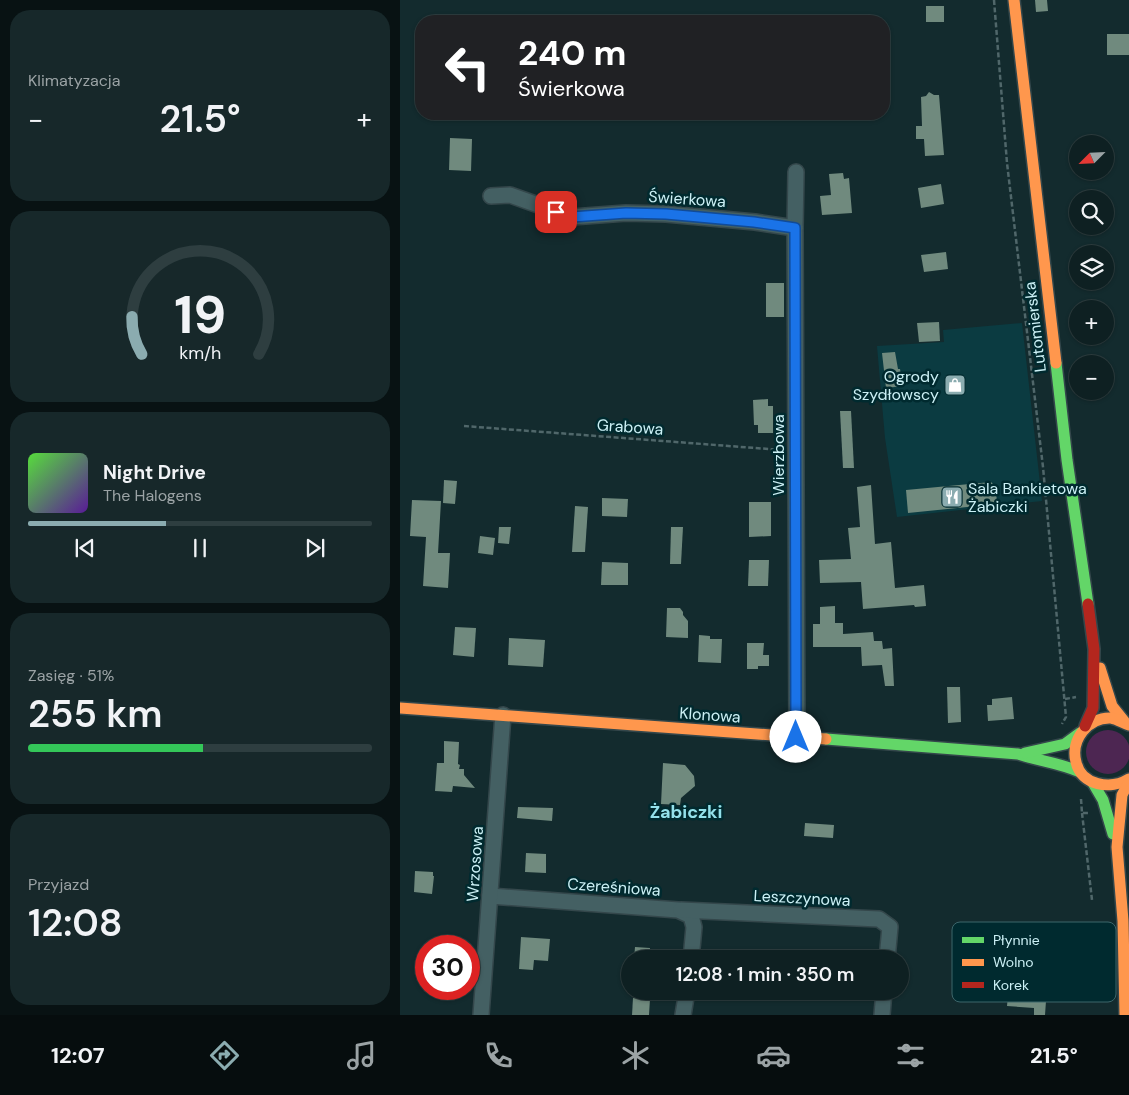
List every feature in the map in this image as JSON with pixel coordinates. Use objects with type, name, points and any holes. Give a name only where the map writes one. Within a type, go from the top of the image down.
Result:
[{"type":"main road","name":"Lutomierska","points":[[1014,0],[1066,450],[1094,649],[1093,708],[1074,748],[1074,756],[1080,772]]},
{"type":"main road","name":"Lutomierska","points":[[1094,649],[1112,706],[1127,723]]},
{"type":"main road","name":"Klonowa","points":[[400,708],[1018,754],[1039,761],[1064,765],[1080,772]]},
{"type":"main road","name":"Klonowa","points":[[1018,754],[1065,744],[1092,722],[1108,718],[1127,723]]},
{"type":"main road","points":[[1080,772],[1093,783],[1103,800],[1117,847]]},
{"type":"main road","points":[[1093,783],[1109,786],[1129,781]]},
{"type":"main road","points":[[1125,1015],[1123,921],[1117,847],[1122,795],[1129,781]]},
{"type":"street","name":"Wierzbowa","points":[[796,172],[796,737]]},
{"type":"street","name":"Świerkowa","points":[[491,196],[510,195],[572,217],[626,213],[666,214],[754,222],[795,228]]},
{"type":"street","name":"Wrzosowa","points":[[481,1015],[503,715]]},
{"type":"street","name":"Czereśniowa","points":[[490,896],[678,910],[691,916],[694,926],[692,950]]},
{"type":"street","name":"Leszczynowa","points":[[678,910],[879,919],[890,927],[888,950]]},
{"type":"street","points":[[684,1015],[686,1000]]},
{"type":"street","points":[[882,1015],[883,1000]]},
{"type":"path","points":[[994,0],[1007,163],[1043,467],[1061,659],[1066,717],[1059,731]]},
{"type":"path","name":"Grabowa","points":[[464,426],[796,451]]},
{"type":"path","points":[[1082,813],[1092,900]]},
{"type":"shaded area","points":[[1022,323],[1042,501],[897,517],[885,438],[877,346],[944,342],[943,330]]},
{"type":"shaded area","points":[[1108,730],[1120,734],[1126,740],[1130,752],[1126,764],[1120,770],[1108,774],[1096,770],[1090,764],[1086,752],[1090,740],[1096,734]]},
{"type":"building","points":[[1035,0],[1047,0],[1048,11],[1036,12]]},
{"type":"building","points":[[926,6],[944,6],[944,22],[926,22]]},
{"type":"building","points":[[1107,34],[1129,34],[1129,55],[1107,55]]},
{"type":"building","points":[[929,92],[939,95],[944,155],[925,156],[924,139],[916,139],[916,126],[922,126],[921,97],[926,96]]},
{"type":"building","points":[[450,138],[472,139],[471,171],[449,170]]},
{"type":"building","points":[[843,173],[844,179],[849,178],[852,213],[822,215],[820,196],[831,195],[829,174]]},
{"type":"building","points":[[941,184],[944,204],[921,208],[918,188]]},
{"type":"building","points":[[946,252],[948,269],[924,272],[921,255]]},
{"type":"building","points":[[766,283],[784,283],[784,317],[766,317]]},
{"type":"building","points":[[939,322],[940,341],[919,342],[917,323]]},
{"type":"building","points":[[895,352],[903,386],[886,388],[882,353]]},
{"type":"building","points":[[768,399],[768,406],[773,406],[773,433],[758,433],[758,425],[754,425],[753,400]]},
{"type":"building","points":[[840,411],[851,411],[854,468],[843,468]]},
{"type":"building","points":[[444,480],[457,481],[455,504],[443,503]]},
{"type":"building","name":"Sala Bankietowa Żabiczki","points":[[991,482],[996,487],[997,504],[908,513],[906,490]]},
{"type":"building","points":[[871,485],[875,544],[891,542],[895,588],[924,585],[926,606],[915,607],[914,605],[863,609],[861,582],[820,583],[819,560],[851,559],[848,528],[860,527],[857,487]]},
{"type":"building","points":[[602,498],[628,499],[627,517],[602,516]]},
{"type":"building","points":[[412,500],[441,501],[438,553],[450,553],[448,588],[423,586],[426,537],[410,536]]},
{"type":"building","points":[[749,502],[771,502],[771,536],[749,537]]},
{"type":"building","points":[[575,506],[588,507],[585,552],[572,552]]},
{"type":"building","points":[[499,527],[511,527],[509,544],[498,543]]},
{"type":"building","points":[[671,527],[683,527],[681,564],[670,564]]},
{"type":"building","points":[[480,536],[495,538],[493,555],[478,553]]},
{"type":"building","points":[[749,560],[769,560],[768,586],[748,586]]},
{"type":"building","points":[[602,562],[628,563],[628,585],[601,585]]},
{"type":"building","points":[[835,606],[835,623],[843,623],[843,634],[873,632],[874,641],[882,641],[883,649],[892,648],[894,686],[885,686],[882,665],[862,666],[861,647],[813,647],[813,624],[820,624],[820,607]]},
{"type":"building","points":[[667,608],[680,608],[683,612],[688,621],[688,638],[666,637]]},
{"type":"building","points":[[455,627],[476,628],[474,657],[453,655]]},
{"type":"building","points":[[699,635],[710,636],[710,639],[722,639],[721,663],[698,662]]},
{"type":"building","points":[[509,638],[545,640],[543,667],[508,665]]},
{"type":"building","points":[[747,643],[764,643],[763,655],[769,655],[769,666],[747,669]]},
{"type":"building","points":[[947,687],[960,687],[961,722],[948,723]]},
{"type":"building","points":[[1012,697],[1014,719],[988,721],[987,705],[992,705],[992,699]]},
{"type":"building","points":[[444,741],[459,742],[459,769],[464,769],[464,775],[475,788],[453,786],[452,792],[435,791],[437,763],[444,763]]},
{"type":"building","points":[[663,763],[685,765],[694,776],[695,786],[681,798],[680,805],[661,804]]},
{"type":"building","points":[[518,807],[553,808],[552,821],[517,818]]},
{"type":"building","points":[[805,823],[834,825],[833,838],[804,836]]},
{"type":"building","points":[[526,853],[546,854],[546,873],[525,872]]},
{"type":"building","points":[[415,871],[433,872],[432,894],[414,892]]},
{"type":"building","points":[[521,937],[550,939],[548,961],[534,960],[533,970],[519,969]]},
{"type":"building","points":[[635,947],[650,948],[650,950],[635,950]]},
{"type":"building","points":[[633,1000],[650,1000],[649,1015],[632,1015]]},
{"type":"building","points":[[1007,1002],[1046,1002],[1045,1015],[1034,1015],[1034,1008],[1007,1006]]},
{"type":"traffic: fast","points":[[1056,363],[1067,460],[1088,604]]},
{"type":"traffic: fast","points":[[1025,753],[1065,744],[1080,733]]},
{"type":"traffic: fast","points":[[826,739],[1018,754],[1065,766],[1080,772]]},
{"type":"traffic: fast","points":[[1093,783],[1103,800],[1113,834]]},
{"type":"traffic: slow","points":[[1014,0],[1056,363]]},
{"type":"traffic: slow","points":[[1100,668],[1112,706],[1124,721]]},
{"type":"traffic: slow","points":[[400,708],[826,739]]},
{"type":"traffic: slow","points":[[1129,725],[1111,718],[1095,721],[1078,738],[1075,754],[1079,770],[1090,781],[1106,785],[1129,779]]},
{"type":"traffic: slow","points":[[1125,1015],[1123,921],[1117,847],[1122,795],[1129,782]]},
{"type":"traffic: jam","points":[[1085,726],[1093,708],[1094,649],[1088,604]]},
{"type":"place","name":"Ogrody Szydłowscy","points":[[955,385]]},
{"type":"place","name":"Sala Bankietowa Żabiczki","points":[[952,497]]},
{"type":"district","name":"Żabiczki","points":[[686,812]]},
{"type":"route","points":[[556,212],[572,217],[626,213],[666,214],[754,222],[795,228],[796,737]]}]
